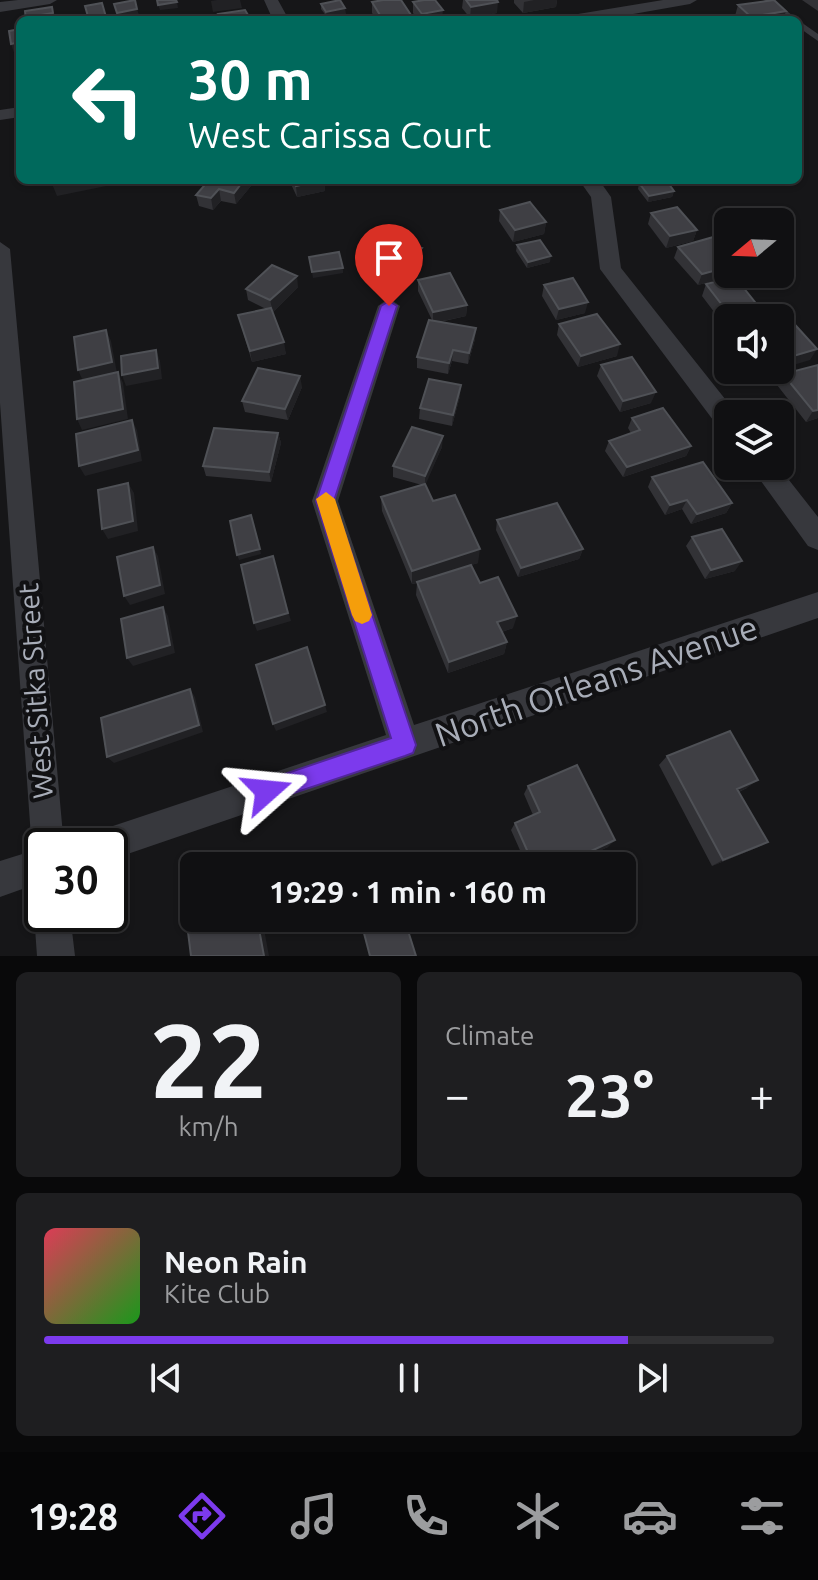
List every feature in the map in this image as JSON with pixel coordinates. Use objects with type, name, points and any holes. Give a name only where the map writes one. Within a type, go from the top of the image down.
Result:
[{"type":"street","points":[[0,7],[50,0]]},
{"type":"street","points":[[584,0],[599,15]]},
{"type":"street","points":[[594,16],[690,0]]},
{"type":"street","points":[[592,184],[601,197],[611,269],[714,403]]},
{"type":"street","name":"West Sitka Street","points":[[0,249],[46,828]]},
{"type":"street","points":[[389,306],[325,501],[405,745]]},
{"type":"street","points":[[774,480],[818,538]]},
{"type":"street","name":"North Orleans Avenue","points":[[128,837],[818,605]]},
{"type":"street","points":[[0,879],[24,871]]},
{"type":"street","points":[[54,932],[56,956]]},
{"type":"lane","points":[[768,0],[788,16]]},
{"type":"building","points":[[135,0],[137,9],[117,13],[114,4]]},
{"type":"building","points":[[157,0],[176,0],[177,2],[158,5]]},
{"type":"building","points":[[340,0],[345,8],[326,12],[321,4]]},
{"type":"building","points":[[401,0],[412,16],[381,16],[372,2]]},
{"type":"building","points":[[435,0],[443,10],[422,14],[413,2]]},
{"type":"building","points":[[466,0],[497,0],[498,2],[471,7]]},
{"type":"building","points":[[774,0],[786,11],[750,16],[738,5]]},
{"type":"building","points":[[102,3],[106,16],[88,16],[85,6]]},
{"type":"building","points":[[52,7],[53,13],[26,16],[25,11]]},
{"type":"building","points":[[245,10],[249,16],[219,16]]},
{"type":"building","points":[[16,30],[16,43],[11,44],[9,31]]},
{"type":"building","points":[[206,184],[241,184],[234,193],[219,189],[211,198],[196,195]]},
{"type":"building","points":[[640,184],[669,184],[674,191],[649,196]]},
{"type":"building","points":[[530,202],[546,222],[515,230],[500,210]]},
{"type":"building","points":[[677,207],[697,230],[670,236],[651,213]]},
{"type":"building","points":[[714,237],[714,271],[702,274],[678,247]]},
{"type":"building","points":[[540,240],[551,256],[528,262],[517,245]]},
{"type":"building","points":[[401,241],[422,248],[408,265],[387,258]]},
{"type":"building","points":[[339,252],[343,268],[312,272],[309,257]]},
{"type":"building","points":[[272,265],[297,276],[270,300],[246,289]]},
{"type":"building","points":[[450,273],[467,305],[433,312],[418,280]]},
{"type":"building","points":[[573,278],[588,302],[559,309],[544,285]]},
{"type":"building","points":[[714,282],[714,288],[744,288],[756,304],[721,304],[706,284]]},
{"type":"building","points":[[271,308],[284,342],[250,351],[238,315]]},
{"type":"building","points":[[597,314],[620,344],[581,356],[559,324]]},
{"type":"building","points":[[429,320],[476,328],[469,353],[453,350],[449,363],[417,357]]},
{"type":"building","points":[[794,324],[817,349],[794,356]]},
{"type":"building","points":[[106,330],[112,362],[78,370],[74,337]]},
{"type":"building","points":[[156,350],[158,368],[122,375],[121,356]]},
{"type":"building","points":[[632,357],[656,392],[623,401],[601,365]]},
{"type":"building","points":[[818,365],[818,410],[813,411],[791,384],[794,384],[794,371]]},
{"type":"building","points":[[258,368],[300,376],[285,409],[242,401]]},
{"type":"building","points":[[118,372],[123,409],[77,419],[74,382]]},
{"type":"building","points":[[429,379],[461,385],[453,415],[420,408]]},
{"type":"building","points":[[663,408],[691,446],[627,467],[609,441],[640,430],[632,418]]},
{"type":"building","points":[[132,420],[138,450],[79,466],[76,434]]},
{"type":"building","points":[[412,427],[443,436],[425,476],[393,466]]},
{"type":"building","points":[[214,428],[278,433],[269,472],[203,466]]},
{"type":"building","points":[[703,462],[732,503],[697,514],[687,500],[670,505],[652,477]]},
{"type":"building","points":[[128,483],[133,521],[102,529],[98,490]]},
{"type":"building","points":[[425,484],[433,501],[455,495],[480,549],[412,571],[381,497]]},
{"type":"building","points":[[557,503],[583,549],[521,568],[497,520]]},
{"type":"building","points":[[251,515],[260,549],[237,555],[230,521]]},
{"type":"building","points":[[722,529],[742,561],[711,570],[692,537]]},
{"type":"building","points":[[153,547],[160,585],[124,596],[117,557]]},
{"type":"building","points":[[273,556],[288,613],[254,623],[241,565]]},
{"type":"building","points":[[471,565],[480,583],[498,577],[517,616],[497,622],[507,642],[449,662],[417,582]]},
{"type":"building","points":[[163,607],[170,645],[127,658],[121,619]]},
{"type":"building","points":[[307,647],[325,705],[273,724],[256,665]]},
{"type":"building","points":[[190,689],[199,725],[107,757],[101,718]]},
{"type":"building","points":[[730,731],[758,780],[737,789],[768,842],[723,860],[667,756]]},
{"type":"building","points":[[577,765],[615,840],[591,852],[528,852],[515,823],[540,812],[528,786]]},
{"type":"building","points":[[188,932],[260,932],[264,956],[191,956]]},
{"type":"building","points":[[364,932],[408,932],[416,956],[370,956]]},
{"type":"slow traffic","points":[[326,499],[362,615]]},
{"type":"route","points":[[267,791],[405,745],[325,501],[389,306]]}]
